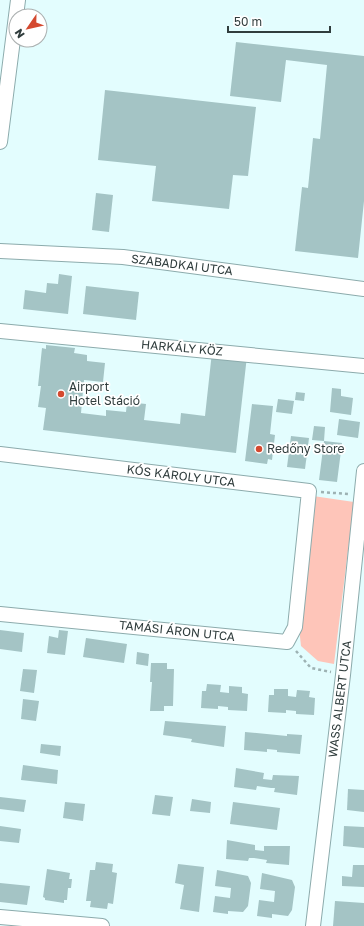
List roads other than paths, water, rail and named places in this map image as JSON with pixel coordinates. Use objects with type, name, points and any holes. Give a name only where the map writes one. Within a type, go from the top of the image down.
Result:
[{"type":"street","points":[[0,142],[18,0]]},
{"type":"street","name":"SZABADKAI UTCA","points":[[0,251],[123,257],[364,289]]},
{"type":"street","name":"HARKÁLY KÖZ","points":[[0,331],[364,366]]},
{"type":"street","name":"KÓS KÁROLY UTCA","points":[[0,454],[309,491],[294,627],[287,642]]},
{"type":"street","name":"WASS ALBERT UTCA","points":[[313,926],[343,675],[364,472]]},
{"type":"street","name":"TAMÁSI ÁRON UTCA","points":[[0,614],[287,642]]},
{"type":"street","points":[[0,917],[102,926]]},
{"type":"place","name":"Airport Hotel Stáció","points":[[61,394]]},
{"type":"place","name":"Redőny Store","points":[[259,449]]}]
